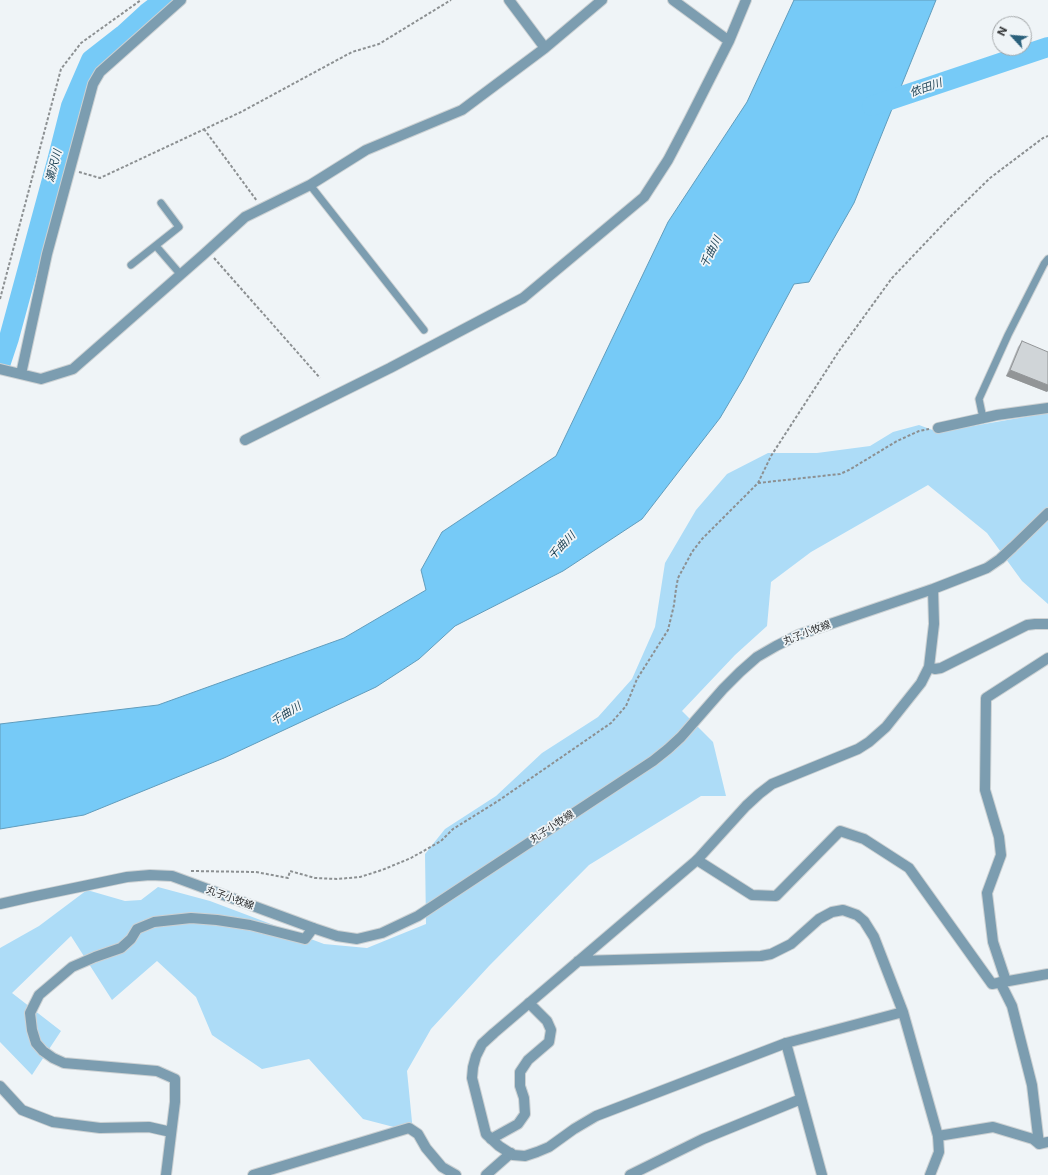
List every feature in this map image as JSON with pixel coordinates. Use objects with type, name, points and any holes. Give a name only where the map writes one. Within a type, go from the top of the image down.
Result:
[{"type":"street","points":[[16,373],[93,84],[100,72],[181,0]]},
{"type":"street","points":[[509,0],[545,48]]},
{"type":"street","points":[[0,369],[41,379],[73,369],[245,217],[310,184],[366,150],[462,110],[545,48],[602,0]]},
{"type":"street","points":[[673,0],[729,41]]},
{"type":"street","points":[[245,440],[390,368],[522,298],[644,197],[671,153],[729,41],[746,0]]},
{"type":"street","points":[[938,428],[983,418],[1048,408]]},
{"type":"street","name":"丸子小牧線","points":[[0,904],[127,877],[150,875],[172,876],[337,936],[357,939],[382,934],[418,916],[653,761],[681,737],[723,689],[758,657],[776,646],[798,636],[933,589],[987,568],[1014,547],[1048,513]]},
{"type":"street","points":[[903,1012],[786,1043],[596,1116],[574,1129],[549,1147],[525,1156],[513,1155],[499,1146],[486,1134],[472,1078],[472,1067],[476,1056],[482,1044],[494,1032],[697,860],[746,806],[772,784],[858,749],[878,735],[921,683],[929,667],[934,624],[933,589]]},
{"type":"street","points":[[929,667],[935,669],[941,668],[1027,625],[1048,624]]},
{"type":"street","points":[[1044,1143],[1032,1085],[1012,1006],[1003,982],[993,942],[987,893],[1001,855],[999,837],[985,790],[986,698],[1048,658]]},
{"type":"street","points":[[697,860],[752,895],[776,896],[840,831],[864,839],[909,868],[992,984],[1048,974]]},
{"type":"street","points":[[578,961],[761,956],[771,954],[791,944],[819,919],[832,912],[843,910],[857,915],[864,921],[872,932],[903,1012],[938,1136],[939,1152],[930,1175]]},
{"type":"street","points":[[166,1175],[175,1102],[175,1079],[157,1071],[64,1063],[53,1058],[43,1051],[36,1043],[32,1030],[30,1013],[39,995],[72,967],[120,948],[131,939],[137,929],[154,922],[191,918],[217,920],[250,925],[306,939],[313,928]]},
{"type":"street","points":[[491,1139],[518,1124],[525,1114],[524,1098],[520,1086],[520,1072],[528,1060],[549,1042],[551,1030],[547,1021],[529,1003]]},
{"type":"street","points":[[786,1043],[821,1175]]},
{"type":"street","points":[[0,1086],[22,1110],[53,1122],[100,1128],[149,1127],[171,1132]]},
{"type":"street","points":[[630,1175],[703,1139],[801,1099]]},
{"type":"street","points":[[938,1136],[993,1127],[1044,1143]]},
{"type":"street","points":[[253,1175],[409,1128],[418,1134],[426,1148],[442,1167],[456,1175]]},
{"type":"street","points":[[486,1175],[511,1153]]},
{"type":"lane","points":[[310,184],[424,330]]},
{"type":"lane","points":[[132,265],[179,227],[161,203]]},
{"type":"lane","points":[[156,246],[180,275]]},
{"type":"lane","points":[[983,418],[979,399],[1008,335],[1044,264],[1048,259]]},
{"type":"path","points":[[0,299],[61,69],[81,43],[141,0]]},
{"type":"path","points":[[70,169],[100,178],[241,112],[352,52],[379,44],[451,0]]},
{"type":"path","points":[[204,129],[263,208]]},
{"type":"path","points":[[184,880],[188,871],[256,872],[288,878],[290,871],[315,878],[337,879],[360,877],[382,870],[411,858],[441,841],[453,829],[498,801],[611,723],[626,706],[637,679],[668,630],[678,578],[692,552],[702,539],[758,483],[771,456],[835,357],[892,278],[951,216],[990,178],[1043,138],[1048,136]]},
{"type":"path","points":[[208,251],[320,378]]},
{"type":"path","points":[[758,483],[840,474],[897,441],[919,431],[938,428]]},
{"type":"shaded area","points":[[1048,413],[1048,604],[1022,581],[987,533],[928,485],[811,552],[771,582],[767,626],[735,655],[682,711],[713,742],[726,796],[701,796],[589,865],[489,966],[431,1029],[407,1071],[413,1132],[363,1119],[309,1059],[262,1069],[212,1035],[196,997],[157,961],[112,1000],[71,936],[12,993],[61,1031],[32,1075],[0,1042],[0,948],[39,926],[87,890],[125,901],[141,900],[158,887],[210,901],[324,944],[367,948],[426,924],[425,854],[445,829],[496,796],[542,753],[598,717],[632,679],[655,627],[665,563],[696,510],[727,474],[768,453],[817,453],[870,446],[893,432],[919,425],[938,432]]},
{"type":"water","name":"千曲川","points":[[794,0],[936,0],[854,203],[809,282],[794,284],[743,379],[720,418],[642,519],[563,571],[455,626],[419,659],[376,687],[224,758],[84,815],[0,829],[0,724],[158,705],[344,638],[426,590],[421,570],[442,532],[556,456],[668,222],[747,102]]},
{"type":"building","points":[[1022,341],[1048,352],[1048,385],[1010,370]]},
{"type":"waterway","name":"瀬沢川","points":[[0,365],[9,338],[71,106],[91,60],[164,0]]},
{"type":"waterway","name":"依田川","points":[[872,106],[1048,47]]}]
